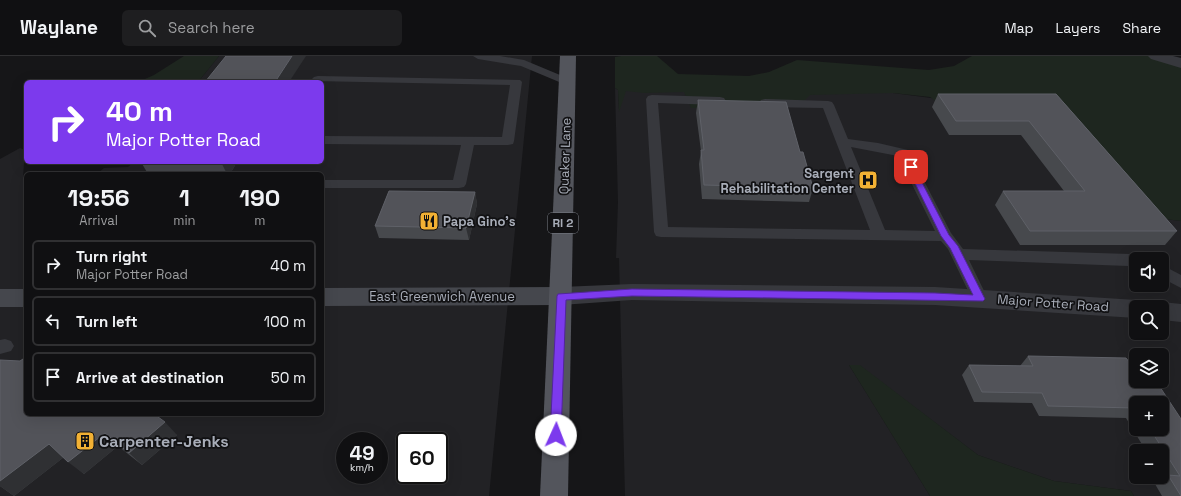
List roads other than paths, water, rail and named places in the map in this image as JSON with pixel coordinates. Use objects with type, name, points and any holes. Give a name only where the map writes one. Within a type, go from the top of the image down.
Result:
[{"type":"main road","name":"Quaker Lane","points":[[554,496],[568,56]]},
{"type":"street","points":[[1156,56],[1181,63]]},
{"type":"street","name":"Major Potter Road","points":[[561,296],[632,292],[935,296],[1129,309]]},
{"type":"street","name":"East Greenwich Avenue","points":[[324,297],[561,296]]},
{"type":"street","points":[[0,298],[24,298]]},
{"type":"street","points":[[1169,312],[1181,313]]},
{"type":"lane","points":[[478,56],[524,63],[568,82]]},
{"type":"lane","points":[[318,79],[516,82],[508,141],[324,140]]},
{"type":"lane","points":[[728,102],[652,99],[661,232],[945,236]]},
{"type":"lane","points":[[752,102],[828,104],[880,235]]},
{"type":"lane","points":[[324,184],[459,184],[468,141]]},
{"type":"lane","points":[[843,142],[878,147],[903,153],[945,236],[954,246],[980,299]]},
{"type":"lane","points":[[958,254],[1129,260]]},
{"type":"lane","points":[[1169,275],[1181,282]]},
{"type":"place","name":"Sargent Rehabilitation Center","points":[[868,180]]},
{"type":"place","name":"Papa Gino's","points":[[429,221]]},
{"type":"place","name":"Carpenter-Jenks","points":[[85,441]]}]
